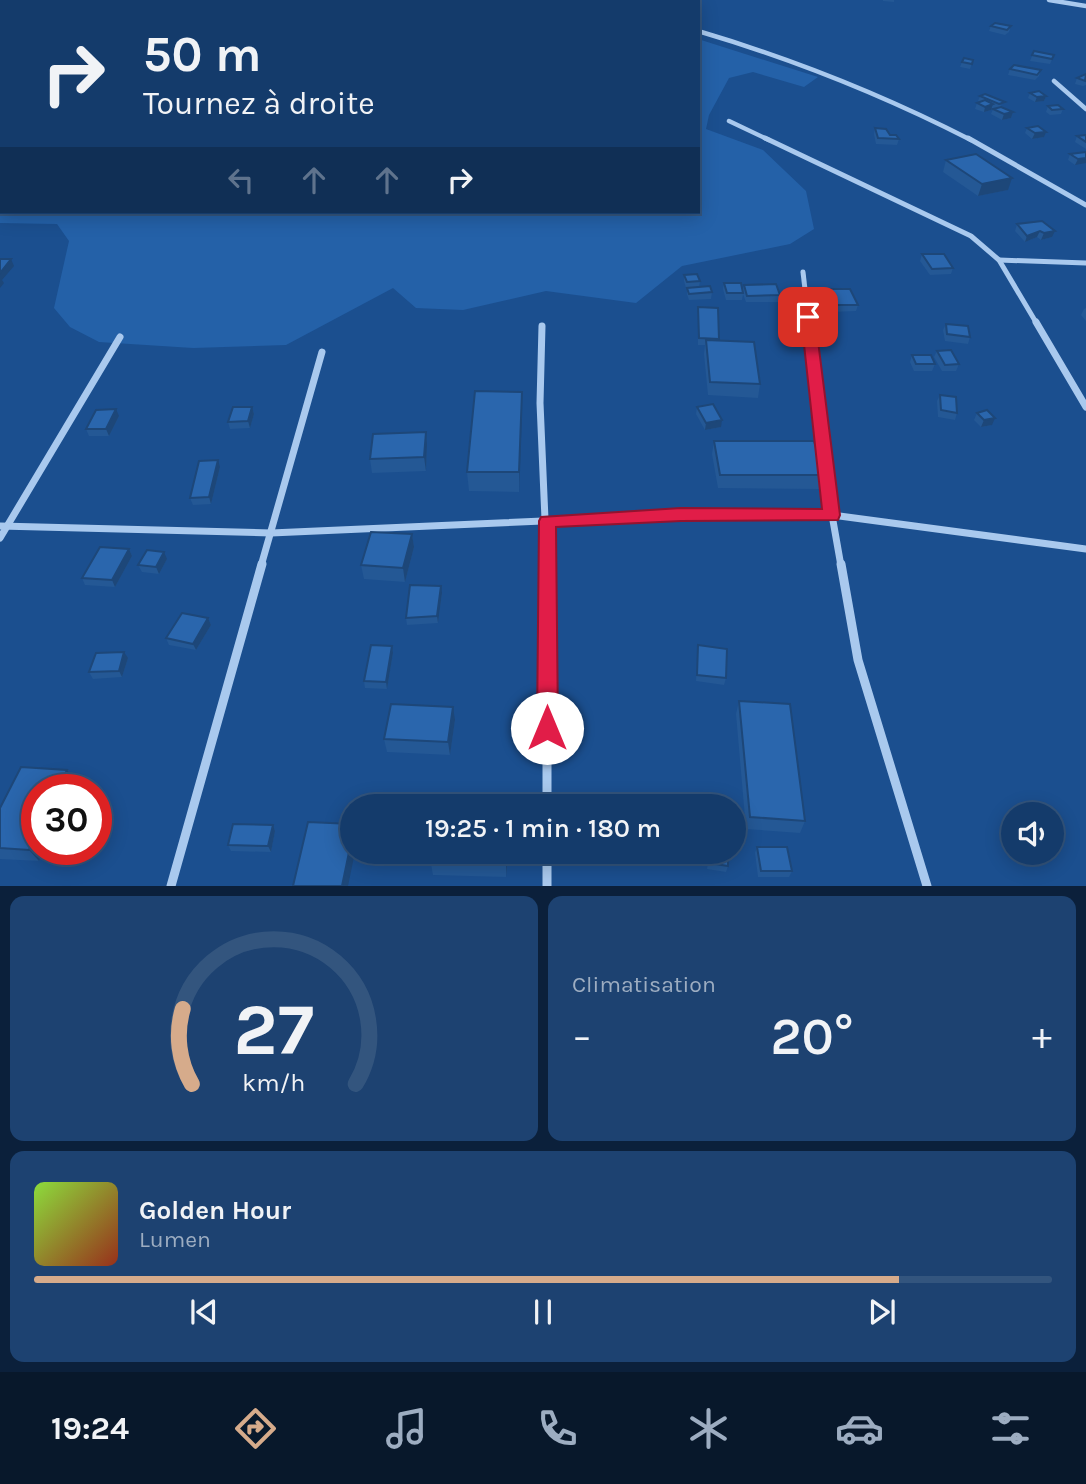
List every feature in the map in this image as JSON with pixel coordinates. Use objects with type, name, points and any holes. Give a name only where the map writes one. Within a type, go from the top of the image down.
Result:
[{"type":"street","points":[[1049,0],[1086,5]]},
{"type":"street","points":[[700,32],[786,58],[887,99],[1041,178],[1086,205]]},
{"type":"street","points":[[1054,81],[1086,109]]},
{"type":"street","points":[[729,121],[971,236],[999,260],[1086,407]]},
{"type":"street","points":[[999,260],[1086,263]]},
{"type":"street","points":[[803,272],[832,515],[858,660],[927,886]]},
{"type":"street","points":[[542,326],[540,403],[547,521],[547,794]]},
{"type":"street","points":[[0,538],[4,526],[120,337]]},
{"type":"street","points":[[171,886],[322,352]]},
{"type":"street","points":[[4,526],[271,533],[681,515],[832,515],[1086,549]]},
{"type":"street","points":[[547,864],[547,886]]},
{"type":"shaded area","points":[[700,40],[818,77],[804,87],[753,72],[729,78],[709,115],[706,129],[763,150],[806,191],[814,229],[790,244],[682,266],[636,303],[546,291],[463,310],[416,308],[393,288],[286,345],[193,348],[99,342],[70,327],[54,308],[69,241],[57,224],[0,223],[0,214],[700,214]]},
{"type":"building","points":[[995,23],[1011,26],[1007,30],[991,26]]},
{"type":"building","points":[[1034,51],[1054,55],[1052,59],[1032,55]]},
{"type":"building","points":[[964,58],[973,60],[972,64],[962,62]]},
{"type":"building","points":[[1014,65],[1041,70],[1037,75],[1010,69]]},
{"type":"building","points":[[1039,91],[1046,96],[1037,97],[1030,93]]},
{"type":"building","points":[[985,94],[1005,102],[999,104],[980,96]]},
{"type":"building","points":[[985,100],[993,104],[985,107],[977,103]]},
{"type":"building","points":[[1058,105],[1063,109],[1052,110],[1048,106]]},
{"type":"building","points":[[1001,107],[1013,112],[1004,114],[993,109]]},
{"type":"building","points":[[1038,126],[1046,132],[1035,133],[1027,128]]},
{"type":"building","points":[[875,128],[886,129],[890,135],[896,135],[899,139],[878,138]]},
{"type":"building","points":[[1086,135],[1086,142],[1077,136]]},
{"type":"building","points":[[1086,152],[1086,158],[1078,159],[1070,154]]},
{"type":"building","points":[[976,154],[1012,178],[982,184],[946,160]]},
{"type":"building","points":[[1042,221],[1055,231],[1040,231],[1027,236],[1017,224]]},
{"type":"building","points":[[922,254],[944,254],[953,268],[932,269]]},
{"type":"building","points":[[0,259],[11,259],[0,273]]},
{"type":"building","points":[[697,274],[700,281],[687,282],[684,275]]},
{"type":"building","points":[[724,283],[741,283],[743,293],[727,293]]},
{"type":"building","points":[[776,284],[780,295],[747,296],[744,285]]},
{"type":"building","points":[[710,286],[712,292],[689,294],[687,288]]},
{"type":"building","points":[[826,289],[850,289],[858,305],[833,305]]},
{"type":"building","points":[[698,307],[718,308],[719,339],[699,338]]},
{"type":"building","points":[[946,324],[968,326],[970,337],[947,334]]},
{"type":"building","points":[[706,340],[754,342],[760,384],[710,382]]},
{"type":"building","points":[[951,350],[959,364],[945,365],[937,351]]},
{"type":"building","points":[[912,355],[931,355],[935,364],[916,364]]},
{"type":"building","points":[[475,391],[522,392],[519,472],[467,472]]},
{"type":"building","points":[[940,395],[956,397],[957,413],[941,410]]},
{"type":"building","points":[[713,404],[722,420],[706,423],[697,407]]},
{"type":"building","points":[[233,407],[252,407],[248,421],[228,422]]},
{"type":"building","points":[[116,409],[106,429],[86,429],[96,410]]},
{"type":"building","points":[[987,410],[995,418],[984,420],[977,413]]},
{"type":"building","points":[[426,432],[424,457],[370,459],[373,434]]},
{"type":"building","points":[[714,441],[814,441],[824,475],[720,475]]},
{"type":"building","points":[[218,460],[209,497],[190,498],[199,461]]},
{"type":"building","points":[[371,532],[412,534],[403,568],[361,565]]},
{"type":"building","points":[[100,547],[129,549],[112,580],[82,578]]},
{"type":"building","points":[[147,550],[164,552],[156,567],[138,565]]},
{"type":"building","points":[[410,585],[441,586],[437,616],[406,618]]},
{"type":"building","points":[[182,613],[208,618],[193,644],[166,638]]},
{"type":"building","points":[[371,645],[392,646],[386,682],[364,681]]},
{"type":"building","points":[[698,645],[727,649],[726,678],[697,675]]},
{"type":"building","points":[[124,652],[119,671],[89,672],[96,653]]},
{"type":"building","points":[[739,701],[790,704],[805,821],[750,817]]},
{"type":"building","points":[[391,704],[453,707],[448,742],[384,739]]},
{"type":"building","points":[[21,767],[67,770],[65,774],[21,774],[21,849],[0,848],[0,808]]},
{"type":"building","points":[[308,822],[340,823],[340,864],[347,864],[342,886],[293,886]]},
{"type":"building","points":[[233,824],[273,825],[268,846],[228,845]]},
{"type":"building","points":[[757,847],[787,847],[792,871],[761,871]]},
{"type":"building","points":[[431,864],[506,864],[506,865]]},
{"type":"route","points":[[547,728],[547,521],[681,515],[832,515],[808,317]]}]
